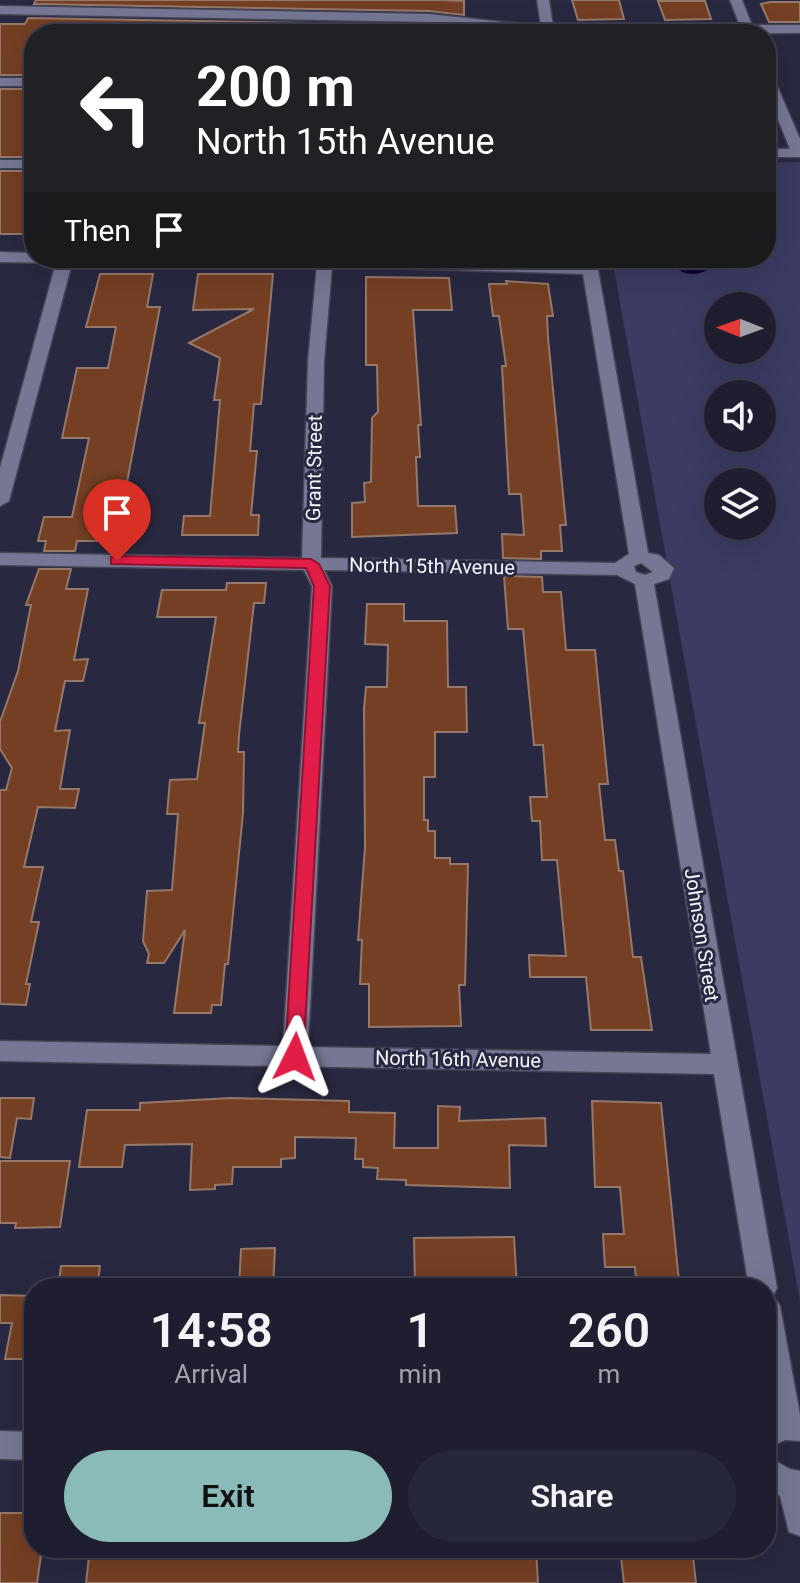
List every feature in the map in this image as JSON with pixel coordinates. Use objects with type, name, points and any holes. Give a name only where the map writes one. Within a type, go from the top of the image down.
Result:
[{"type":"street","points":[[543,0],[547,24]]},
{"type":"street","points":[[736,0],[745,24]]},
{"type":"street","points":[[0,10],[413,17],[476,24]]},
{"type":"street","points":[[776,30],[800,29]]},
{"type":"street","points":[[0,82],[24,82]]},
{"type":"street","points":[[776,97],[800,153],[776,153]]},
{"type":"street","points":[[0,164],[24,164]]},
{"type":"street","points":[[0,257],[24,258]]},
{"type":"street","points":[[0,501],[63,268]]},
{"type":"street","name":"Grant Street","points":[[295,1057],[322,586],[311,564],[316,361],[325,268]]},
{"type":"street","name":"Johnson Street","points":[[590,268],[635,569],[761,1278]]},
{"type":"street","name":"North 15th Avenue","points":[[0,559],[635,569]]},
{"type":"street","name":"North 16th Avenue","points":[[0,1051],[723,1064]]},
{"type":"street","points":[[776,1374],[784,1429]]},
{"type":"street","points":[[0,1445],[24,1446]]},
{"type":"street","points":[[776,1477],[784,1483],[797,1485],[800,1521]]},
{"type":"shaded area","points":[[800,162],[800,1301],[614,268],[776,268],[776,163]]},
{"type":"shaded area","points":[[676,268],[712,268],[691,274]]},
{"type":"building","points":[[36,0],[442,0],[464,1],[464,15],[429,11],[34,4]]},
{"type":"building","points":[[572,0],[619,0],[624,19],[578,20]]},
{"type":"building","points":[[658,1],[705,1],[711,19],[665,20]]},
{"type":"building","points":[[800,2],[800,22],[769,22],[761,4]]},
{"type":"building","points":[[28,18],[372,24],[25,24]]},
{"type":"building","points":[[0,24],[24,24],[24,75],[0,75]]},
{"type":"building","points":[[0,89],[24,89],[24,157],[0,157]]},
{"type":"building","points":[[0,171],[24,171],[24,234],[0,234]]},
{"type":"building","points":[[100,274],[153,274],[147,307],[160,307],[116,541],[77,541],[75,551],[44,551],[46,541],[38,541],[44,517],[72,517],[89,438],[62,438],[77,368],[108,368],[116,327],[86,327]]},
{"type":"building","points":[[198,274],[273,274],[261,404],[254,404],[250,451],[257,451],[251,515],[259,515],[258,535],[182,535],[184,516],[210,516],[220,400],[214,400],[220,358],[189,343],[254,309],[193,310]]},
{"type":"building","points":[[366,277],[449,278],[452,310],[413,310],[421,425],[418,425],[420,457],[416,457],[418,506],[455,506],[457,533],[352,537],[352,503],[365,502],[364,483],[371,482],[372,418],[378,412],[377,365],[366,365]]},
{"type":"building","points":[[506,281],[548,284],[553,316],[547,316],[548,337],[566,525],[560,525],[562,551],[541,551],[541,559],[503,558],[502,534],[524,535],[521,494],[509,494],[502,366],[506,366],[499,316],[493,316],[489,284],[507,284]]},
{"type":"building","points":[[39,569],[71,569],[66,589],[88,589],[74,660],[88,659],[83,681],[65,681],[55,731],[70,730],[60,789],[79,789],[75,808],[38,807],[24,867],[43,867],[31,922],[39,922],[26,984],[30,984],[26,1005],[0,1004],[0,790],[6,790],[12,768],[0,749],[0,722],[18,671],[31,605],[26,605]]},
{"type":"building","points":[[504,576],[542,577],[543,592],[561,592],[566,650],[595,650],[608,784],[599,784],[605,840],[615,840],[619,871],[623,871],[633,957],[641,957],[652,1030],[591,1030],[586,977],[530,977],[529,955],[566,956],[557,860],[542,860],[540,821],[532,821],[530,797],[547,797],[543,745],[534,745],[523,629],[508,629]]},
{"type":"building","points":[[227,583],[266,583],[264,603],[254,603],[239,735],[238,752],[244,752],[243,813],[228,964],[225,964],[221,1005],[212,1005],[211,1013],[174,1013],[185,930],[164,963],[147,963],[149,954],[143,941],[147,891],[172,890],[178,814],[167,814],[170,780],[197,779],[205,723],[199,723],[216,617],[157,617],[162,590],[226,590]]},
{"type":"building","points":[[367,604],[404,604],[404,621],[447,621],[448,687],[466,687],[467,732],[435,732],[435,777],[424,777],[424,820],[428,820],[428,831],[435,831],[435,858],[450,858],[450,864],[468,864],[465,985],[459,985],[461,1026],[369,1027],[369,984],[360,984],[362,940],[358,940],[365,847],[364,708],[366,687],[387,687],[388,645],[365,644]]},
{"type":"building","points":[[0,1098],[34,1098],[31,1119],[17,1118],[10,1158],[0,1157]]},
{"type":"building","points":[[231,1098],[349,1101],[349,1112],[395,1113],[394,1148],[438,1148],[438,1106],[460,1107],[459,1121],[545,1118],[546,1146],[509,1145],[510,1188],[406,1185],[406,1180],[377,1179],[378,1168],[363,1167],[363,1159],[355,1159],[356,1138],[295,1137],[295,1158],[281,1159],[281,1167],[233,1167],[232,1184],[215,1185],[215,1189],[190,1190],[192,1144],[125,1145],[122,1167],[79,1167],[87,1110],[140,1110],[140,1103]]},
{"type":"building","points":[[592,1101],[661,1103],[679,1278],[636,1278],[635,1267],[605,1267],[603,1234],[624,1234],[620,1187],[595,1187]]},
{"type":"building","points":[[0,1161],[70,1161],[60,1227],[15,1228],[16,1223],[0,1223]]},
{"type":"building","points":[[514,1237],[516,1278],[415,1278],[414,1238]]},
{"type":"building","points":[[275,1248],[274,1278],[240,1278],[241,1249]]},
{"type":"building","points":[[61,1266],[100,1266],[98,1278],[59,1278]]},
{"type":"building","points":[[0,1295],[24,1296],[24,1359],[5,1359],[12,1323],[0,1323]]},
{"type":"building","points":[[0,1513],[24,1513],[24,1558],[41,1558],[37,1583],[0,1583]]},
{"type":"building","points":[[89,1558],[537,1558],[538,1583],[86,1583]]},
{"type":"building","points":[[621,1558],[693,1558],[696,1583],[624,1583]]},
{"type":"route","points":[[117,561],[311,564],[322,586],[295,1057]]}]
